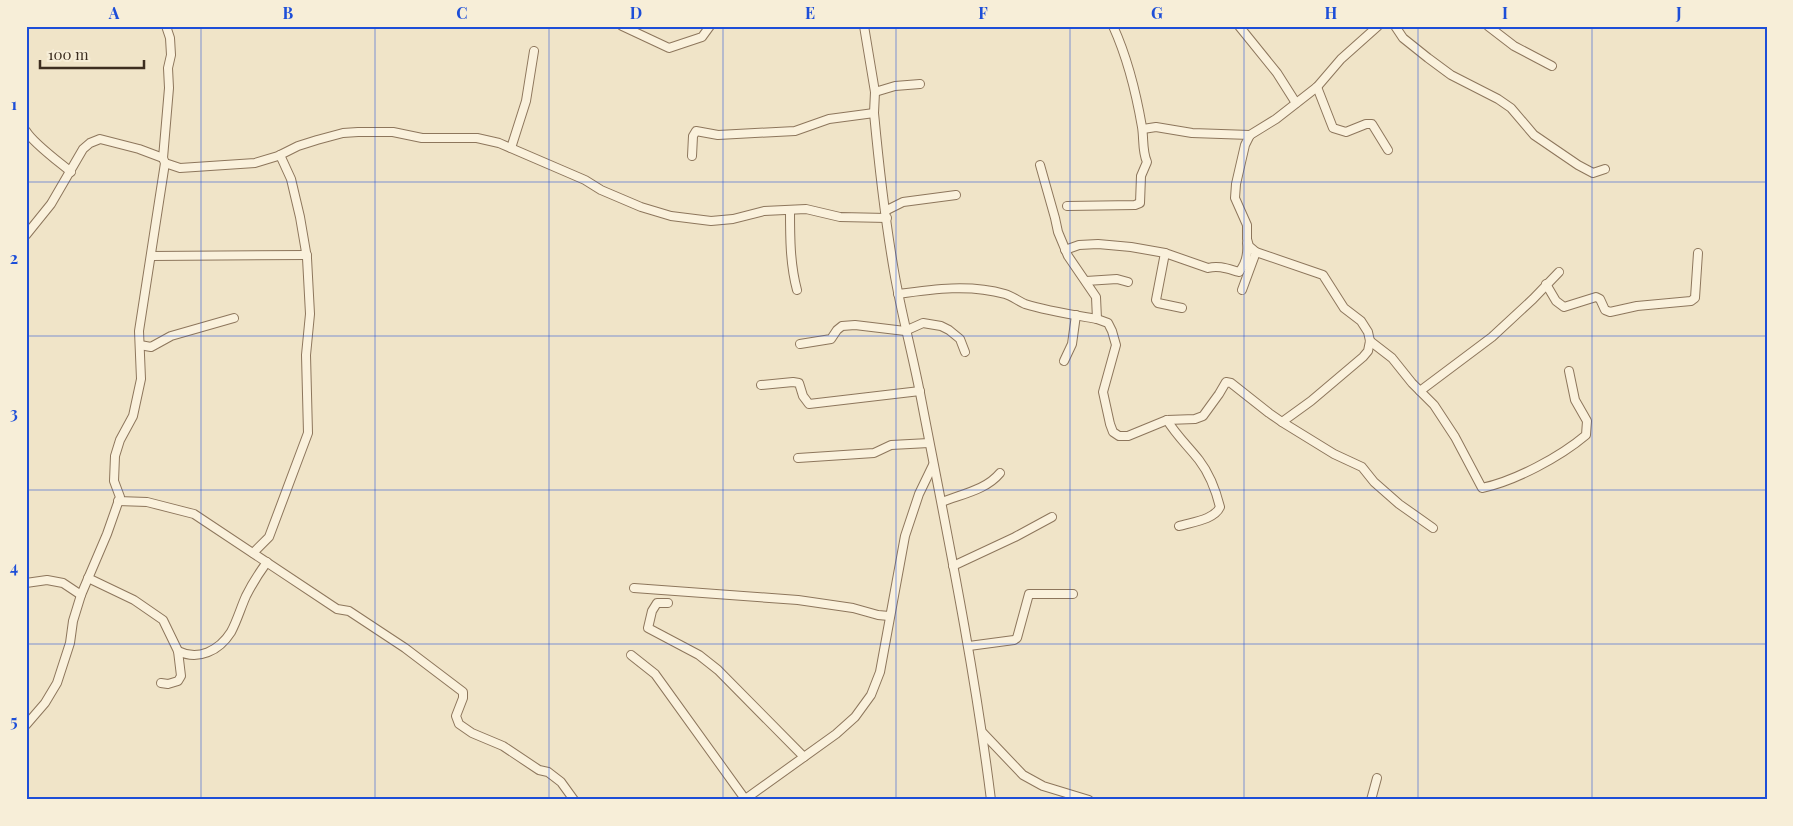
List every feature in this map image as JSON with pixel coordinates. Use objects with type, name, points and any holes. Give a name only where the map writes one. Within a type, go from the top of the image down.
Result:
[{"type":"street","points":[[26,725],[45,703],[57,683],[70,643],[73,621],[81,595],[107,534],[120,497],[114,482],[115,456],[120,440],[133,416],[141,379],[140,331],[164,161],[168,68],[171,55],[166,26]]},
{"type":"street","points":[[622,26],[669,48],[702,37],[710,26]]},
{"type":"street","points":[[864,26],[874,92],[874,113],[894,271],[905,331],[920,391],[969,646],[983,733],[991,800]]},
{"type":"street","points":[[1067,206],[1135,205],[1140,202],[1141,176],[1147,162],[1144,155],[1142,129],[1133,81],[1114,26]]},
{"type":"street","points":[[1239,26],[1277,73],[1296,103]]},
{"type":"street","points":[[1065,250],[1079,245],[1098,244],[1131,247],[1165,253],[1208,268],[1224,268],[1239,272],[1248,252],[1247,225],[1235,198],[1236,184],[1245,145],[1250,135],[1276,119],[1317,87],[1342,59],[1378,26]]},
{"type":"street","points":[[1394,26],[1403,38],[1451,75],[1498,99],[1511,108],[1534,135],[1541,140],[1593,173],[1606,169]]},
{"type":"street","points":[[1488,26],[1514,46],[1552,66]]},
{"type":"street","points":[[511,148],[526,101],[534,51]]},
{"type":"street","points":[[874,92],[895,86],[920,84]]},
{"type":"street","points":[[1317,87],[1333,128],[1346,132],[1366,124],[1372,124],[1388,150]]},
{"type":"street","points":[[692,156],[693,136],[696,131],[725,135],[795,131],[829,119],[874,113]]},
{"type":"street","points":[[1142,129],[1156,127],[1192,133],[1250,135]]},
{"type":"street","points":[[26,235],[47,210],[83,149],[95,140],[100,139],[139,149],[180,168],[255,163],[280,155],[298,146],[343,133],[393,132],[422,138],[477,138],[499,143],[585,180],[601,190],[641,206],[670,216],[711,221],[733,220],[764,211],[806,210],[840,217],[886,214],[903,202],[956,195]]},
{"type":"street","points":[[28,136],[71,172]]},
{"type":"street","points":[[253,553],[268,536],[308,434],[306,355],[310,306],[307,255],[291,179],[280,155]]},
{"type":"street","points":[[1040,165],[1058,232],[1065,250],[1096,297],[1097,319]]},
{"type":"street","points":[[790,210],[790,246],[797,290]]},
{"type":"street","points":[[1247,239],[1249,246],[1256,252],[1323,275],[1344,308],[1361,321],[1368,332],[1370,341],[1368,351],[1363,357],[1282,422]]},
{"type":"street","points":[[1242,290],[1256,252]]},
{"type":"street","points":[[1165,253],[1156,300],[1158,303],[1182,308]]},
{"type":"street","points":[[1546,284],[1556,301],[1564,307],[1596,297],[1600,300],[1605,310],[1610,312],[1637,306],[1691,301],[1695,298],[1698,253]]},
{"type":"street","points":[[151,256],[307,255]]},
{"type":"street","points":[[1420,391],[1492,337],[1533,300],[1559,272]]},
{"type":"street","points":[[1086,281],[1118,279],[1128,282]]},
{"type":"street","points":[[898,294],[962,288],[986,290],[1007,294],[1025,304],[1108,323],[1116,346],[1103,392],[1113,432],[1119,436],[1128,436],[1167,420],[1195,419],[1203,416],[1226,382],[1231,383],[1282,422],[1334,454],[1362,467],[1374,482],[1399,504],[1433,528]]},
{"type":"street","points":[[1064,361],[1072,344],[1076,315]]},
{"type":"street","points":[[140,345],[151,347],[171,336],[234,318]]},
{"type":"street","points":[[800,344],[831,339],[842,326],[855,325],[905,331],[923,322],[941,326],[960,339],[965,352]]},
{"type":"street","points":[[1370,341],[1392,358],[1434,405],[1455,437],[1482,488],[1503,483],[1543,463],[1578,442],[1586,435],[1587,421],[1575,400],[1569,371]]},
{"type":"street","points":[[761,385],[800,383],[803,396],[809,404],[920,391]]},
{"type":"street","points":[[1167,420],[1181,441],[1200,461],[1216,490],[1220,507],[1216,513],[1206,518],[1179,526]]},
{"type":"street","points":[[798,458],[874,452],[891,445],[929,443]]},
{"type":"street","points":[[631,655],[655,674],[744,799],[804,757],[855,717],[871,695],[880,672],[905,536],[919,494],[933,465]]},
{"type":"street","points":[[942,502],[980,489],[995,479],[1000,473]]},
{"type":"street","points":[[118,501],[147,502],[194,514],[337,609],[349,611],[405,648],[463,692],[463,698],[456,716],[459,724],[472,733],[503,746],[539,770],[548,772],[560,782],[574,800]]},
{"type":"street","points":[[953,566],[1015,537],[1052,517]]},
{"type":"street","points":[[178,650],[187,655],[203,654],[215,650],[230,632],[254,580],[266,562]]},
{"type":"street","points":[[88,578],[134,600],[163,620],[178,650],[181,676],[178,681],[168,684],[161,683]]},
{"type":"street","points":[[26,583],[47,580],[63,583],[81,595]]},
{"type":"street","points":[[634,588],[798,600],[889,616]]},
{"type":"street","points":[[969,646],[1017,638],[1029,594],[1072,594]]},
{"type":"street","points":[[668,603],[657,604],[652,611],[648,628],[699,654],[718,670],[804,757]]},
{"type":"street","points":[[983,733],[1023,775],[1044,786],[1089,800]]},
{"type":"street","points":[[1371,800],[1377,778]]}]
